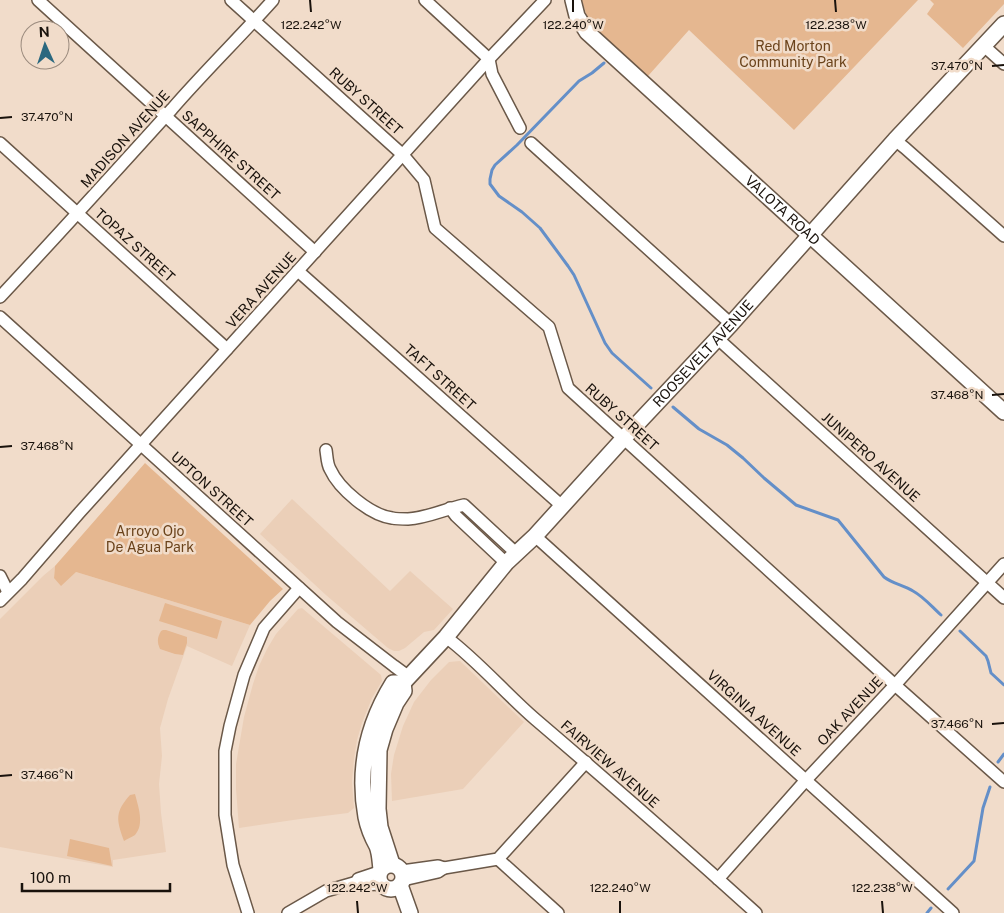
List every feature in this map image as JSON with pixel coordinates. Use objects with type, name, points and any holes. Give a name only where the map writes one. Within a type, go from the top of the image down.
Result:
[{"type":"street","name":"SAPPHIRE STREET","points":[[38,0],[315,252]]},
{"type":"street","name":"RUBY STREET","points":[[231,0],[403,155],[424,180],[435,228],[549,327],[568,388],[1004,782]]},
{"type":"street","name":"MADISON AVENUE","points":[[0,297],[273,0]]},
{"type":"street","points":[[425,0],[489,59],[492,74],[520,128]]},
{"type":"street","name":"VERA AVENUE","points":[[0,601],[22,579],[489,59],[545,0]]},
{"type":"street","name":"VALOTA ROAD","points":[[573,0],[577,16],[587,32],[1004,412]]},
{"type":"street","name":"ROOSEVELT AVENUE","points":[[401,913],[380,827],[378,809],[379,750],[385,729],[396,703],[404,691],[406,680],[446,637],[511,558],[535,536],[731,324],[895,140],[1004,24]]},
{"type":"street","points":[[984,46],[1004,64]]},
{"type":"street","points":[[895,140],[1004,236]]},
{"type":"street","name":"TOPAZ STREET","points":[[0,143],[227,349]]},
{"type":"street","points":[[531,143],[731,324]]},
{"type":"street","name":"TAFT STREET","points":[[298,271],[562,506]]},
{"type":"street","name":"UPTON STREET","points":[[0,316],[299,588],[337,622],[394,666],[406,680]]},
{"type":"street","name":"JUNIPERO AVENUE","points":[[717,338],[1004,598]]},
{"type":"street","points":[[326,450],[328,467],[335,479],[350,495],[370,510],[390,518],[409,519],[464,505],[511,558]]},
{"type":"street","name":"VIRGINIA AVENUE","points":[[535,536],[953,913]]},
{"type":"street","name":"OAK AVENUE","points":[[718,879],[1004,564]]},
{"type":"street","points":[[0,576],[8,592]]},
{"type":"street","points":[[248,913],[233,865],[225,815],[225,751],[239,690],[264,628],[299,588]]},
{"type":"street","name":"FAIRVIEW AVENUE","points":[[446,637],[534,718],[756,913]]},
{"type":"street","points":[[288,913],[326,892],[356,882],[358,879],[391,877],[438,866],[444,868],[498,859],[586,762]]},
{"type":"street","points":[[498,859],[558,913]]},
{"type":"street","name":"ROOSEVELT AVENUE","points":[[391,877],[410,913]]},
{"type":"shaded area","points":[[292,499],[390,591],[410,571],[453,609],[434,630],[424,632],[405,648],[394,651],[388,648],[326,595],[260,534]]},
{"type":"shaded area","points":[[55,566],[54,578],[76,572],[250,625],[232,666],[187,646],[160,728],[162,756],[159,784],[166,852],[113,860],[113,867],[0,847],[0,619]]},
{"type":"shaded area","points":[[302,608],[381,675],[382,681],[372,698],[357,740],[352,782],[354,808],[348,813],[239,828],[236,764],[244,717],[253,684],[259,666],[276,634],[298,609]]},
{"type":"shaded area","points":[[460,661],[524,722],[463,789],[392,801],[391,774],[394,755],[403,726],[414,702],[431,680],[449,662]]},
{"type":"green space","name":"Red Morton Community Park","points":[[582,0],[918,0],[794,130],[689,30],[648,76],[633,65],[588,21]]},
{"type":"green space","points":[[930,0],[1004,0],[1004,4],[963,48],[927,14],[934,4]]},
{"type":"green space","name":"Arroyo Ojo De Agua Park","points":[[145,463],[283,589],[250,625],[76,572],[61,586],[54,578],[55,566]]},
{"type":"green space","points":[[165,603],[222,621],[217,639],[159,621]]},
{"type":"green space","points":[[163,630],[187,637],[183,655],[160,649],[158,638]]},
{"type":"green space","points":[[135,794],[140,815],[140,826],[135,835],[124,841],[118,821],[119,811],[130,795]]},
{"type":"green space","points":[[70,839],[109,848],[112,866],[67,856]]},
{"type":"waterway","points":[[604,63],[579,81],[495,165],[492,170],[490,184],[499,196],[522,212],[540,228],[574,275],[605,343],[612,353],[651,388]]},
{"type":"waterway","points":[[673,407],[699,429],[727,445],[796,505],[838,520],[884,577],[917,593],[941,615]]},
{"type":"waterway","points":[[960,631],[986,656],[991,673],[1004,685]]},
{"type":"waterway","points":[[998,762],[1004,754]]},
{"type":"waterway","points":[[948,889],[974,861],[983,808],[990,787]]},
{"type":"waterway","points":[[927,913],[931,908]]}]
